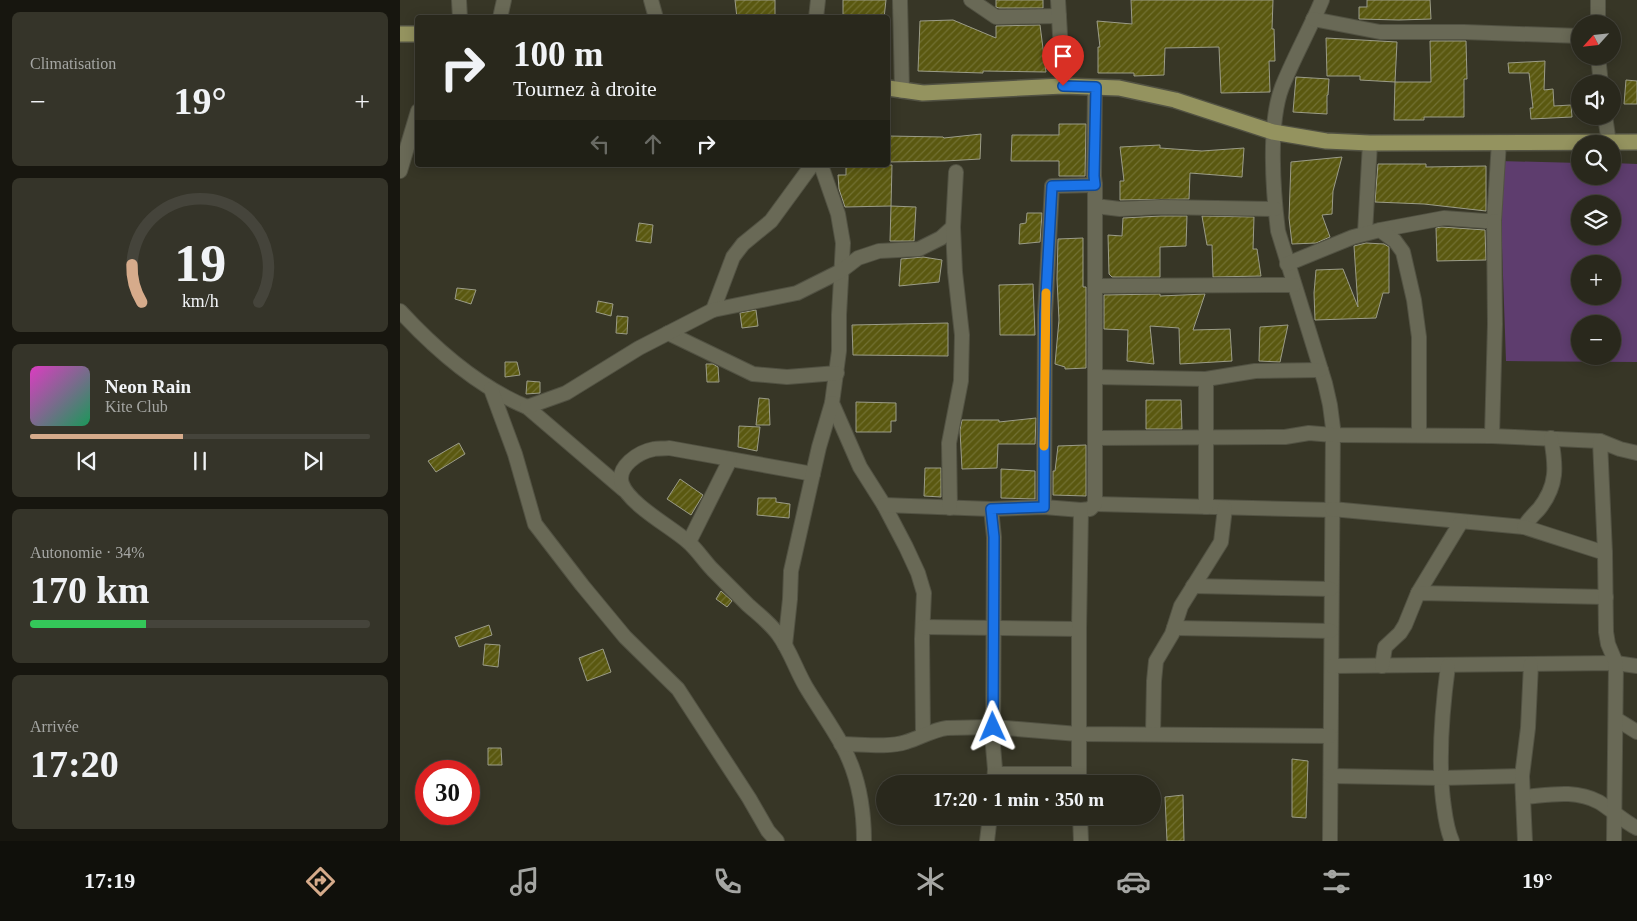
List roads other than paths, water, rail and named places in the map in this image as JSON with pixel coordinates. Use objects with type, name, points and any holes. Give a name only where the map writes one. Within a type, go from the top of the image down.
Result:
[{"type":"main road","points":[[400,34],[415,34]]},
{"type":"main road","points":[[894,90],[923,93],[1063,86],[1120,88],[1175,100],[1273,132],[1326,141],[1571,143]]},
{"type":"main road","points":[[1621,143],[1637,142]]},
{"type":"street","points":[[459,0],[460,15]]},
{"type":"street","points":[[501,15],[504,0]]},
{"type":"street","points":[[651,0],[655,15]]},
{"type":"street","points":[[816,15],[818,0]]},
{"type":"street","points":[[894,90],[900,0]]},
{"type":"street","points":[[970,0],[996,17],[1059,16]]},
{"type":"street","points":[[1058,0],[1063,86]]},
{"type":"street","points":[[1598,0],[1598,15]]},
{"type":"street","points":[[1324,2],[1313,19],[1282,88],[1273,132],[1275,209],[1278,231],[1321,370],[1330,405],[1333,435],[1330,841]]},
{"type":"street","points":[[1313,19],[1380,32],[1464,32],[1571,36]]},
{"type":"street","points":[[884,505],[991,509],[1044,507],[1081,510],[1090,509],[1095,504],[1094,176],[1096,87]]},
{"type":"street","points":[[401,166],[415,121]]},
{"type":"street","points":[[1365,233],[1370,142]]},
{"type":"street","points":[[1492,436],[1495,324],[1494,221],[1499,142]]},
{"type":"street","points":[[713,310],[733,258],[743,244],[771,221],[811,167]]},
{"type":"street","points":[[785,646],[790,599],[790,571],[819,447],[832,403],[837,373],[844,243],[838,214],[822,167]]},
{"type":"street","points":[[950,508],[949,443],[961,381],[962,335],[955,272],[953,227],[956,172]]},
{"type":"street","points":[[1044,507],[1045,314],[1052,186],[1095,185]]},
{"type":"street","points":[[1095,206],[1120,209],[1161,206],[1275,209]]},
{"type":"street","points":[[1287,264],[1365,233],[1444,218],[1485,222],[1494,221]]},
{"type":"street","points":[[527,407],[566,393],[639,348],[713,310],[797,293],[841,271],[858,258],[879,251],[919,249],[941,238],[953,227]]},
{"type":"street","points":[[1380,230],[1395,241],[1403,252],[1414,300],[1419,337],[1419,435]]},
{"type":"street","points":[[1095,286],[1294,284]]},
{"type":"street","points":[[400,311],[454,361],[491,389],[527,407],[633,500],[689,542],[704,561],[747,604],[765,619],[778,634],[808,690],[842,744],[853,770],[860,797],[864,841]]},
{"type":"street","points":[[668,333],[754,374],[787,377],[837,373]]},
{"type":"street","points":[[1095,377],[1206,379],[1255,371],[1321,370]]},
{"type":"street","points":[[1206,379],[1208,438],[1206,507]]},
{"type":"street","points":[[491,389],[515,454],[535,524],[625,637],[678,689],[749,798],[768,831],[777,841]]},
{"type":"street","points":[[832,403],[860,467],[884,505],[918,573],[924,593],[923,735]]},
{"type":"street","points":[[1096,438],[1285,437],[1309,433],[1333,435],[1492,436],[1600,441],[1637,453]]},
{"type":"street","points":[[1524,527],[1548,496],[1554,480],[1556,463],[1551,438]]},
{"type":"street","points":[[1600,441],[1606,632],[1608,644],[1616,663],[1614,841]]},
{"type":"street","points":[[625,491],[621,483],[621,472],[626,465],[653,449],[669,448],[813,474]]},
{"type":"street","points":[[689,542],[730,460]]},
{"type":"street","points":[[1095,504],[1332,510],[1524,527],[1605,554]]},
{"type":"street","points":[[1153,734],[1154,670],[1156,661],[1174,628],[1181,606],[1221,542],[1225,508]]},
{"type":"street","points":[[991,509],[994,537],[992,746],[995,775]]},
{"type":"street","points":[[1079,775],[1081,510]]},
{"type":"street","points":[[1382,666],[1385,647],[1400,633],[1405,625],[1418,593],[1461,522]]},
{"type":"street","points":[[1193,586],[1331,589]]},
{"type":"street","points":[[1418,593],[1606,596]]},
{"type":"street","points":[[923,627],[1079,629]]},
{"type":"street","points":[[1174,628],[1331,631]]},
{"type":"street","points":[[1332,666],[1616,663],[1637,666]]},
{"type":"street","points":[[1525,841],[1522,776],[1528,728],[1531,664]]},
{"type":"street","points":[[1448,666],[1443,703],[1441,778],[1446,823],[1452,841]]},
{"type":"street","points":[[1616,719],[1637,732]]},
{"type":"street","points":[[842,744],[895,744],[947,728],[993,727],[1078,734],[1330,736]]},
{"type":"street","points":[[1331,776],[1441,778],[1522,776]]},
{"type":"street","points":[[1523,797],[1583,794],[1600,802],[1637,828]]},
{"type":"street","points":[[986,841],[989,825]]},
{"type":"street","points":[[1080,825],[1081,841]]}]
